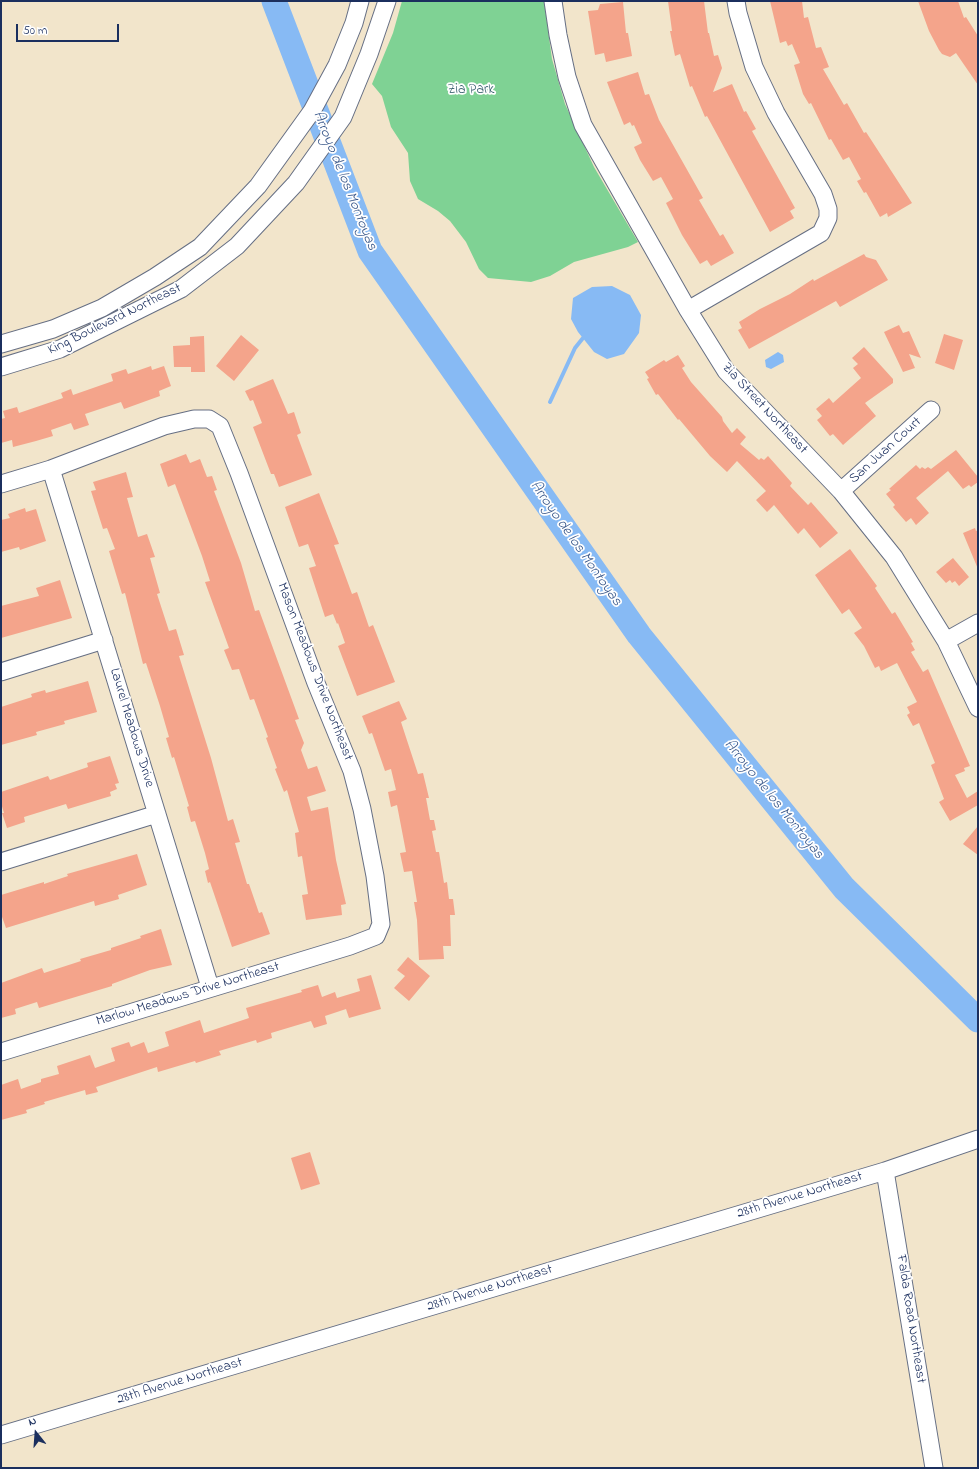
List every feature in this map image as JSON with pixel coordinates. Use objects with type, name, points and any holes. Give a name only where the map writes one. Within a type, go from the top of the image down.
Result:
[{"type":"street","name":"King Boulevard Northeast","points":[[1,344],[53,329],[102,308],[155,277],[200,247],[258,186],[312,112],[338,65],[354,23],[360,1]]},
{"type":"street","name":"King Boulevard Northeast","points":[[1,367],[60,349],[181,289],[237,246],[296,184],[343,117],[369,54],[387,1]]},
{"type":"street","name":"Zia Street Northeast","points":[[553,1],[567,77],[583,125],[688,310],[726,371],[841,491],[894,557],[946,641],[978,708]]},
{"type":"street","points":[[688,310],[821,233],[828,218],[828,209],[823,194],[776,113],[754,67],[738,13],[736,1]]},
{"type":"street","name":"San Juan Court","points":[[841,491],[931,410]]},
{"type":"street","name":"Mason Meadows Drive Northeast","points":[[51,469],[164,426],[194,419],[210,419],[220,426],[226,436],[316,683],[352,771],[362,809],[375,876],[381,924],[376,936]]},
{"type":"street","points":[[1,484],[51,469]]},
{"type":"street","name":"Laurel Meadows Drive","points":[[51,469],[210,988]]},
{"type":"street","points":[[946,641],[978,623]]},
{"type":"street","points":[[1,672],[104,640]]},
{"type":"street","points":[[1,862],[157,814]]},
{"type":"street","name":"Marlow Meadows Drive Northeast","points":[[1,1052],[350,946],[376,936]]},
{"type":"street","name":"28th Avenue Northeast","points":[[1,1435],[885,1171],[978,1139]]},
{"type":"street","name":"Falda Road Northeast","points":[[885,1171],[934,1468]]},
{"type":"green space","name":"Zia Park","points":[[402,1],[544,1],[552,59],[565,104],[594,167],[638,242],[628,247],[574,262],[550,276],[531,282],[488,278],[479,269],[466,242],[450,221],[438,211],[418,199],[410,181],[408,153],[391,127],[382,96],[372,84],[393,33]]},
{"type":"water","points":[[612,286],[630,295],[641,315],[639,333],[624,354],[607,359],[594,352],[578,332],[571,319],[573,298],[592,287]]},
{"type":"water","points":[[778,352],[783,355],[784,362],[771,369],[766,367],[765,360]]},
{"type":"building","points":[[668,1],[704,1],[708,33],[714,56],[718,55],[722,68],[713,92],[732,84],[744,112],[746,111],[756,129],[752,131],[795,208],[790,211],[794,218],[770,232],[707,116],[705,117],[692,86],[690,87],[680,54],[675,56],[670,31],[672,31]]},
{"type":"building","points":[[770,1],[802,1],[804,18],[808,17],[816,48],[821,47],[829,67],[823,69],[844,105],[847,103],[864,133],[866,132],[912,203],[888,217],[887,213],[880,217],[866,192],[864,193],[857,181],[861,179],[849,157],[843,160],[831,139],[829,140],[811,103],[809,104],[803,94],[794,65],[800,63],[792,44],[788,46],[786,41],[780,43]]},
{"type":"building","points":[[918,1],[958,1],[964,18],[966,17],[978,36],[978,85],[956,53],[950,57],[942,54],[939,50],[929,31]]},
{"type":"building","points":[[623,2],[626,33],[628,33],[632,56],[606,62],[604,53],[595,55],[588,11],[598,10],[600,4]]},
{"type":"building","points":[[638,72],[645,95],[649,94],[659,120],[703,198],[699,200],[720,236],[723,234],[734,253],[711,266],[707,260],[700,264],[682,235],[666,203],[673,199],[661,177],[653,181],[640,160],[634,147],[642,143],[634,125],[632,126],[630,122],[624,125],[607,82]]},
{"type":"building","points":[[864,254],[866,257],[876,260],[888,280],[840,307],[836,301],[749,349],[738,330],[742,328],[739,322],[760,309],[790,294],[813,279],[814,281]]},
{"type":"building","points":[[899,325],[903,333],[909,331],[921,358],[909,354],[915,368],[903,372],[884,332]]},
{"type":"building","points":[[944,334],[963,340],[954,370],[935,363]]},
{"type":"building","points":[[241,335],[259,350],[234,381],[216,366]]},
{"type":"building","points":[[204,336],[205,372],[191,372],[191,367],[174,367],[173,346],[190,345],[190,337]]},
{"type":"building","points":[[864,347],[893,379],[893,383],[865,403],[876,416],[843,445],[833,434],[830,436],[817,420],[822,416],[816,409],[829,398],[833,403],[861,378],[853,368],[858,364],[852,358]]},
{"type":"building","points":[[678,355],[685,366],[682,368],[691,382],[722,417],[723,421],[732,433],[737,428],[746,437],[740,444],[759,460],[761,458],[764,460],[768,456],[792,483],[790,486],[808,505],[811,502],[838,533],[820,548],[804,528],[798,534],[774,505],[767,512],[756,500],[766,491],[737,461],[727,472],[710,456],[679,419],[678,420],[658,394],[656,395],[647,379],[649,378],[645,372],[664,360],[666,362]]},
{"type":"building","points":[[151,366],[152,370],[164,366],[171,386],[159,391],[160,396],[124,409],[121,402],[85,414],[89,425],[74,430],[71,423],[51,430],[53,436],[36,441],[13,447],[12,440],[1,443],[1,419],[5,418],[3,411],[17,407],[19,413],[63,398],[61,393],[71,389],[73,395],[113,381],[111,374],[126,369],[128,374]]},
{"type":"building","points":[[273,379],[288,414],[294,412],[301,433],[297,435],[312,475],[279,487],[274,474],[271,474],[253,427],[262,423],[253,400],[250,401],[245,391]]},
{"type":"building","points":[[956,450],[978,477],[978,482],[971,487],[969,485],[963,489],[948,471],[916,498],[929,513],[916,525],[911,518],[906,522],[893,507],[895,505],[886,494],[891,490],[889,489],[916,465],[920,469],[922,467],[925,469],[928,467],[931,469]]},
{"type":"building","points":[[186,454],[190,463],[200,459],[207,477],[212,476],[217,490],[214,491],[241,563],[255,611],[259,610],[299,719],[295,720],[304,743],[301,750],[308,769],[317,766],[326,791],[307,797],[311,811],[328,807],[336,860],[346,904],[341,905],[342,915],[306,920],[302,895],[308,894],[302,856],[298,857],[295,833],[299,832],[287,790],[284,792],[275,769],[277,768],[266,738],[268,737],[254,699],[250,700],[239,669],[232,670],[224,650],[229,648],[205,582],[210,581],[202,556],[175,484],[168,487],[160,464]]},
{"type":"building","points":[[126,472],[133,497],[127,498],[138,537],[147,534],[155,557],[150,558],[160,593],[157,594],[169,631],[176,629],[184,655],[179,656],[211,758],[228,821],[233,819],[240,842],[235,843],[247,884],[249,884],[259,913],[262,912],[270,934],[232,947],[210,882],[208,883],[205,871],[209,869],[205,853],[195,821],[191,822],[187,807],[189,806],[174,757],[172,758],[166,738],[169,737],[160,706],[146,663],[143,664],[125,593],[122,594],[109,551],[115,549],[107,528],[103,529],[91,491],[96,490],[93,482]]},
{"type":"building","points":[[319,493],[339,544],[334,545],[352,594],[357,592],[369,627],[373,625],[395,682],[357,696],[338,646],[345,643],[338,623],[337,624],[333,614],[325,617],[309,568],[316,566],[308,544],[299,547],[285,507]]},
{"type":"building","points":[[25,508],[26,512],[36,509],[46,541],[20,550],[19,547],[1,552],[1,520],[10,518],[8,514]]},
{"type":"building","points":[[975,528],[976,531],[978,530],[978,569],[963,533]]},
{"type":"building","points":[[850,549],[877,586],[875,588],[892,614],[895,612],[913,642],[911,643],[915,650],[911,652],[923,672],[928,669],[970,766],[964,768],[965,771],[955,775],[967,798],[978,791],[978,805],[950,821],[939,802],[944,799],[931,765],[935,763],[919,723],[913,726],[907,715],[910,713],[907,707],[917,702],[897,663],[881,671],[879,666],[875,668],[864,646],[854,633],[862,628],[849,609],[842,614],[815,575]]},
{"type":"building","points":[[953,558],[969,577],[959,586],[955,581],[952,583],[950,580],[946,583],[936,572]]},
{"type":"building","points":[[60,580],[72,618],[1,638],[1,606],[39,596],[36,588]]},
{"type":"building","points":[[88,681],[97,712],[64,721],[65,724],[36,732],[37,735],[1,745],[1,707],[32,697],[31,694],[45,690],[46,693]]},
{"type":"building","points":[[399,701],[407,719],[401,722],[418,774],[423,773],[429,798],[426,798],[430,820],[434,820],[436,830],[432,831],[436,852],[439,852],[444,883],[447,882],[449,899],[453,899],[455,915],[450,915],[451,946],[443,946],[444,959],[419,960],[417,920],[414,902],[417,902],[412,871],[404,872],[400,853],[406,852],[397,805],[391,807],[388,792],[396,790],[391,769],[385,771],[372,733],[369,734],[362,716]]},
{"type":"building","points":[[110,756],[119,783],[115,784],[117,789],[110,792],[111,796],[68,809],[66,804],[24,817],[25,822],[7,828],[2,813],[4,813],[1,803],[1,792],[48,776],[50,780],[88,767],[87,763]]},
{"type":"building","points":[[978,826],[978,855],[963,844]]},
{"type":"building","points":[[137,854],[147,885],[118,895],[119,899],[95,906],[94,901],[6,928],[1,914],[1,895],[44,882],[44,884],[68,876],[67,874]]},
{"type":"building","points":[[161,929],[172,965],[150,970],[112,984],[112,986],[39,1008],[37,1002],[15,1009],[16,1014],[1,1018],[1,983],[42,968],[44,973],[81,961],[80,959],[111,950],[111,948],[141,938],[140,936]]},
{"type":"building","points":[[408,957],[430,976],[409,1001],[394,988],[405,976],[397,970]]},
{"type":"building","points":[[371,975],[381,1009],[349,1018],[346,1009],[325,1016],[327,1024],[314,1028],[311,1021],[271,1033],[272,1038],[257,1043],[256,1040],[219,1051],[221,1055],[196,1063],[195,1061],[158,1072],[157,1067],[96,1087],[98,1092],[86,1095],[85,1090],[44,1102],[45,1104],[26,1110],[27,1113],[1,1120],[1,1085],[18,1079],[21,1089],[41,1082],[41,1079],[59,1074],[57,1066],[90,1055],[95,1068],[115,1061],[111,1048],[129,1042],[131,1047],[144,1042],[148,1053],[169,1046],[165,1032],[200,1020],[204,1033],[249,1018],[246,1008],[302,992],[301,990],[318,985],[322,997],[335,992],[337,998],[360,991],[357,979]]},
{"type":"building","points":[[310,1152],[320,1184],[301,1190],[291,1158]]},
{"type":"waterway","name":"Arroyo de los Montoyas","points":[[274,1],[370,251],[639,635],[844,888],[978,1020]]},
{"type":"waterway","points":[[550,402],[575,348],[583,338]]}]
